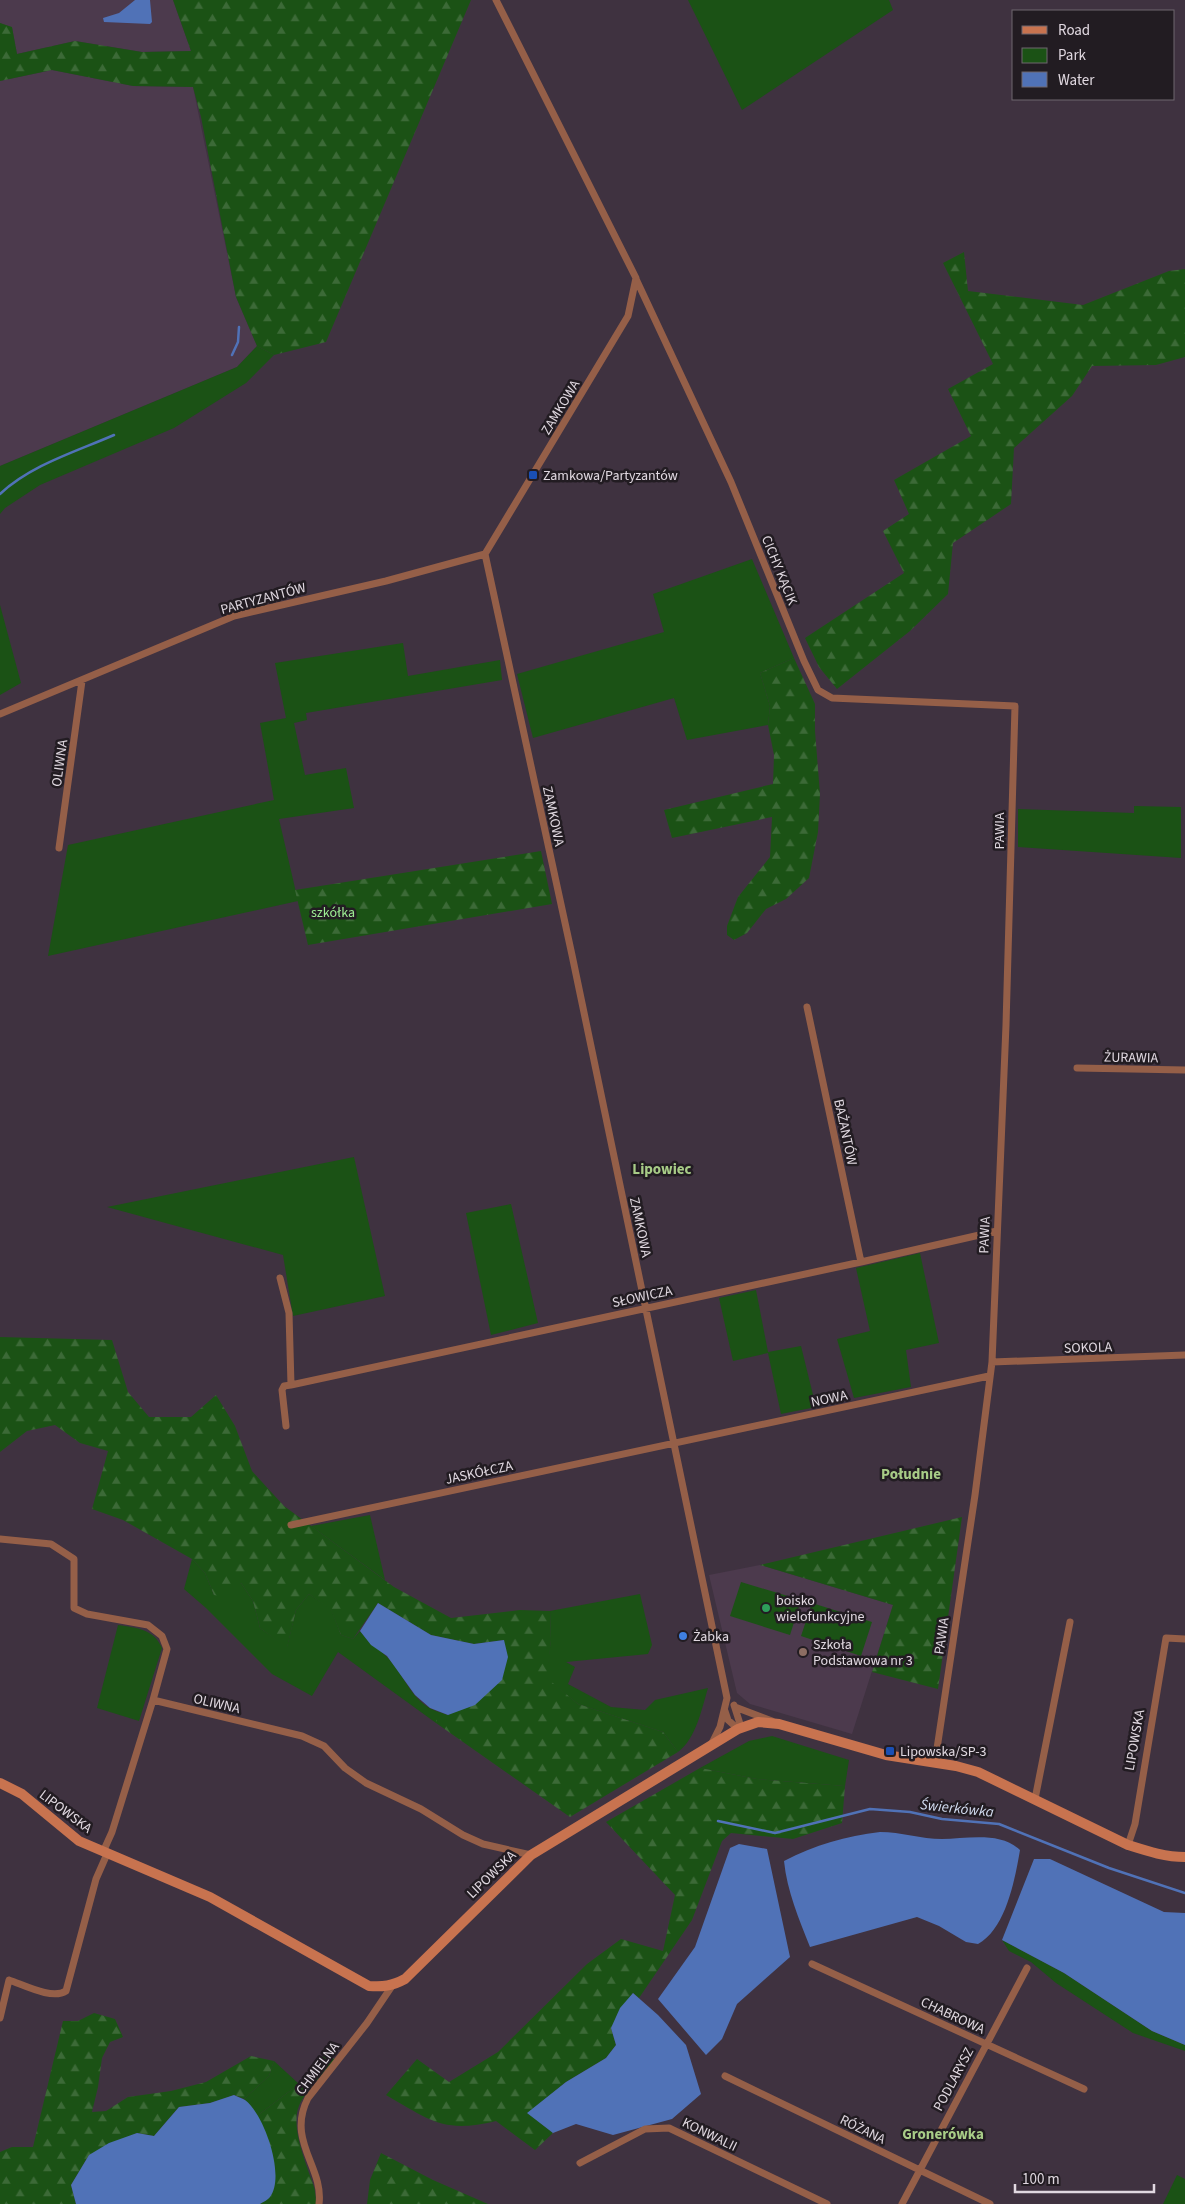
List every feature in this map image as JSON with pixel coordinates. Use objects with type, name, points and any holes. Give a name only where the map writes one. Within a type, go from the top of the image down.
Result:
[{"type":"street","points":[[496,0],[636,278]]},
{"type":"street","name":"ZAMKOWA","points":[[636,278],[628,316],[485,554],[727,1698],[720,1727],[712,1745]]},
{"type":"street","name":"CICHY KĄCIK","points":[[636,278],[731,482],[818,690],[832,698],[1015,706]]},
{"type":"street","name":"PARTYZANTÓW","points":[[0,714],[234,616],[386,581],[485,554]]},
{"type":"street","name":"OLIWNA","points":[[59,848],[82,681]]},
{"type":"street","name":"PAWIA","points":[[935,1762],[975,1495],[992,1362],[1006,1025],[1015,706]]},
{"type":"street","name":"BAŻANTÓW","points":[[807,1007],[861,1262]]},
{"type":"street","name":"ŻURAWIA","points":[[1077,1068],[1185,1070]]},
{"type":"street","name":"SŁOWICZA","points":[[291,1384],[997,1231]]},
{"type":"street","points":[[280,1278],[289,1313],[291,1384],[284,1386],[282,1390],[286,1426]]},
{"type":"street","name":"SOKOLA","points":[[992,1362],[1185,1355]]},
{"type":"street","name":"NOWA","points":[[673,1443],[989,1376]]},
{"type":"street","name":"JASKÓŁCZA","points":[[291,1525],[673,1443]]},
{"type":"street","points":[[0,1539],[51,1544],[74,1559],[74,1608],[87,1614],[148,1626],[162,1636],[167,1649],[153,1700],[96,1879],[69,1985],[66,1991],[61,1994],[47,1992],[9,1980],[0,2018]]},
{"type":"street","points":[[1035,1799],[1070,1622]]},
{"type":"street","name":"LIPOWSKA","points":[[1128,1845],[1135,1824],[1166,1638],[1185,1638]]},
{"type":"street","name":"ZAMKOWA","points":[[727,1698],[735,1707],[779,1724]]},
{"type":"street","name":"OLIWNA","points":[[153,1700],[302,1736],[324,1746],[345,1768],[366,1783],[421,1809],[463,1835],[483,1844],[531,1855]]},
{"type":"street","name":"ZAMKOWA","points":[[735,1707],[739,1728]]},
{"type":"street","points":[[725,1710],[728,1720],[739,1728]]},
{"type":"street","name":"LIPOWSKA","points":[[0,1783],[22,1794],[79,1841],[210,1896],[369,1986],[392,1986],[405,1979],[531,1855],[739,1728],[758,1722],[779,1724],[870,1751],[935,1762],[978,1772],[1128,1845],[1172,1857],[1185,1857]]},
{"type":"street","name":"CHABROWA","points":[[812,1964],[1084,2089]]},
{"type":"street","name":"PODLARYSZ","points":[[902,2204],[1027,1968]]},
{"type":"street","name":"CHMIELNA","points":[[319,2204],[320,2189],[304,2147],[301,2111],[308,2098],[367,2023],[392,1986]]},
{"type":"street","name":"RÓŻANA","points":[[725,2076],[990,2204]]},
{"type":"street","name":"KONWALII","points":[[580,2163],[645,2129],[669,2128],[827,2204]]},
{"type":"shaded area","points":[[0,0],[173,0],[191,51],[142,52],[75,41],[17,54],[12,28],[0,23]]},
{"type":"shaded area","points":[[52,70],[133,86],[193,87],[236,297],[257,346],[237,367],[0,466],[0,81]]},
{"type":"shaded area","name":"Szkoła Podstawowa nr 3","points":[[760,1565],[893,1605],[852,1734],[750,1704],[737,1693],[709,1575]]},
{"type":"green space","points":[[173,0],[471,0],[326,342],[274,355],[257,346],[236,297],[201,117],[193,87],[133,86],[52,70],[0,81],[0,23],[12,27],[17,54],[75,41],[142,52],[191,51]]},
{"type":"green space","points":[[688,0],[889,0],[893,10],[742,110]]},
{"type":"green space","points":[[964,252],[968,291],[1083,305],[1169,271],[1185,269],[1185,357],[1156,365],[1092,366],[1072,396],[1014,448],[1011,504],[953,543],[948,594],[910,631],[837,689],[819,667],[805,638],[904,573],[883,531],[909,514],[894,480],[971,436],[948,389],[993,364],[943,263]]},
{"type":"green space","points":[[257,346],[274,355],[246,383],[174,428],[40,485],[5,508],[0,514],[0,466],[237,367]]},
{"type":"green space","points":[[752,559],[794,658],[760,673],[770,706],[768,725],[687,740],[674,698],[533,738],[517,674],[664,632],[653,594]]},
{"type":"green space","points":[[0,605],[21,683],[0,695]]},
{"type":"green space","points":[[403,643],[408,676],[500,660],[502,680],[306,713],[307,720],[294,723],[305,775],[346,768],[354,808],[279,819],[298,901],[48,956],[68,845],[274,800],[260,723],[286,718],[275,663]]},
{"type":"green space","points":[[794,658],[815,704],[820,794],[818,832],[809,878],[786,899],[766,909],[747,933],[734,940],[727,935],[727,926],[738,897],[770,857],[772,817],[672,838],[664,810],[773,784],[774,755],[768,725],[770,706],[760,673]]},
{"type":"green space","points":[[1134,806],[1181,807],[1181,858],[1018,847],[1018,809],[1134,813]]},
{"type":"green space","name":"szkółka","points":[[541,851],[552,904],[308,945],[295,890]]},
{"type":"green space","points":[[354,1157],[385,1296],[293,1316],[283,1255],[107,1207]]},
{"type":"green space","points":[[511,1204],[538,1323],[491,1335],[466,1213]]},
{"type":"green space","points":[[920,1253],[939,1343],[906,1350],[911,1387],[854,1398],[837,1339],[870,1331],[856,1268]]},
{"type":"green space","points":[[756,1290],[768,1352],[801,1346],[816,1407],[781,1414],[768,1353],[733,1361],[719,1298]]},
{"type":"green space","points":[[0,1337],[112,1340],[128,1392],[149,1417],[191,1417],[216,1395],[235,1426],[252,1471],[284,1506],[394,1587],[451,1618],[520,1610],[550,1611],[551,1640],[547,1678],[578,1704],[663,1732],[678,1752],[570,1817],[436,1723],[436,1711],[448,1715],[504,1640],[474,1644],[431,1635],[378,1603],[353,1639],[341,1635],[331,1610],[309,1594],[296,1610],[287,1648],[260,1628],[253,1601],[241,1583],[229,1598],[214,1595],[205,1573],[192,1559],[123,1520],[92,1509],[108,1451],[80,1443],[55,1425],[27,1431],[0,1452]]},
{"type":"green space","points":[[370,1515],[385,1580],[311,1526]]},
{"type":"green space","points":[[962,1517],[938,1689],[872,1672],[893,1605],[760,1565]]},
{"type":"green space","points":[[192,1559],[205,1573],[214,1595],[241,1583],[253,1601],[260,1628],[287,1647],[296,1610],[309,1594],[331,1609],[341,1635],[353,1639],[360,1631],[386,1656],[420,1701],[436,1711],[436,1723],[338,1652],[312,1696],[272,1674],[206,1608],[184,1589]]},
{"type":"green space","name":"boisko wielofunkcyjne","points":[[741,1582],[801,1600],[790,1635],[730,1616]]},
{"type":"green space","points":[[640,1594],[652,1645],[648,1654],[566,1662],[575,1667],[568,1684],[611,1707],[645,1710],[655,1700],[708,1688],[694,1731],[678,1752],[663,1732],[578,1704],[546,1678],[551,1640],[550,1611]]},
{"type":"green space","points":[[812,1603],[872,1622],[861,1656],[801,1636]]},
{"type":"green space","points":[[118,1625],[150,1633],[162,1648],[139,1721],[97,1708]]},
{"type":"green space","points":[[772,1736],[849,1760],[845,1786],[757,1779],[700,1768],[749,1741]]},
{"type":"green space","points":[[700,1768],[757,1779],[845,1786],[842,1823],[793,1839],[731,1833],[722,1841],[692,1920],[639,1998],[633,1993],[611,2028],[616,2045],[606,2058],[566,2082],[528,2113],[553,2133],[535,2150],[496,2121],[478,2125],[450,2125],[426,2118],[386,2095],[417,2059],[449,2082],[498,2052],[587,1964],[621,1939],[663,1951],[675,1895],[606,1822]]},
{"type":"green space","points":[[1002,1940],[1064,1973],[1152,2031],[1185,2045],[1185,2051],[1133,2033],[1056,1983],[1031,1962],[1009,1951]]},
{"type":"green space","points":[[94,2013],[115,2019],[123,2037],[110,2042],[102,2058],[92,2112],[106,2111],[128,2097],[171,2091],[206,2082],[251,2056],[274,2061],[269,2076],[244,2099],[234,2095],[210,2103],[179,2107],[154,2136],[137,2133],[89,2155],[71,2185],[76,2204],[0,2204],[0,2152],[12,2147],[33,2147],[63,2021],[78,2021]]},
{"type":"green space","points":[[325,2054],[335,2059],[302,2101],[296,2120],[300,2145],[314,2189],[316,2204],[260,2204],[269,2197],[269,2142],[257,2116],[299,2084]]},
{"type":"green space","points":[[274,2061],[299,2084],[257,2116],[244,2099],[269,2076]]},
{"type":"green space","points":[[381,2153],[433,2180],[488,2204],[367,2204],[370,2180]]},
{"type":"green space","points":[[1177,2175],[1185,2179],[1185,2204],[1163,2204]]},
{"type":"water","points":[[135,0],[150,0],[152,22],[150,24],[104,22],[103,18],[119,13]]},
{"type":"water","points":[[378,1603],[431,1635],[474,1644],[504,1640],[508,1657],[502,1680],[475,1705],[448,1715],[430,1708],[415,1695],[387,1656],[371,1645],[360,1631]]},
{"type":"water","points":[[880,1832],[934,1839],[993,1838],[1012,1844],[1020,1850],[1008,1902],[996,1927],[988,1937],[978,1944],[966,1942],[939,1926],[917,1917],[810,1947],[791,1894],[784,1861],[807,1850],[831,1842]]},
{"type":"water","points":[[739,1844],[767,1849],[790,1957],[737,2004],[722,2039],[706,2055],[658,1999],[695,1947],[730,1848]]},
{"type":"water","points":[[1034,1859],[1050,1859],[1164,1912],[1185,1913],[1185,2045],[1152,2031],[1064,1973],[1002,1940]]},
{"type":"water","points":[[633,1993],[658,2015],[686,2045],[701,2094],[672,2119],[613,2135],[576,2124],[553,2133],[527,2113],[566,2082],[606,2058],[616,2045],[611,2028],[620,2008]]},
{"type":"water","points":[[234,2095],[245,2100],[252,2107],[271,2146],[276,2175],[274,2187],[267,2200],[260,2204],[76,2204],[71,2185],[89,2155],[109,2143],[137,2133],[154,2136],[179,2107],[210,2103]]},
{"type":"waterway","points":[[232,355],[238,342],[239,327]]},
{"type":"waterway","points":[[0,494],[39,467],[114,435]]},
{"type":"waterway","name":"Świerkówka","points":[[718,1821],[775,1833],[870,1809],[910,1812],[942,1819],[999,1824],[1109,1868],[1185,1893]]},
{"type":"place","name":"Zamkowa/Partyzantów","points":[[533,475]]},
{"type":"place","name":"boisko wielofunkcyjne","points":[[766,1608]]},
{"type":"place","name":"Żabka","points":[[683,1636]]},
{"type":"place","name":"Szkoła Podstawowa nr 3","points":[[803,1652]]},
{"type":"place","name":"Lipowska/SP-3","points":[[890,1751]]},
{"type":"district","name":"Lipowiec","points":[[662,1169]]},
{"type":"district","name":"Południe","points":[[911,1474]]},
{"type":"district","name":"Gronerówka","points":[[943,2134]]}]
